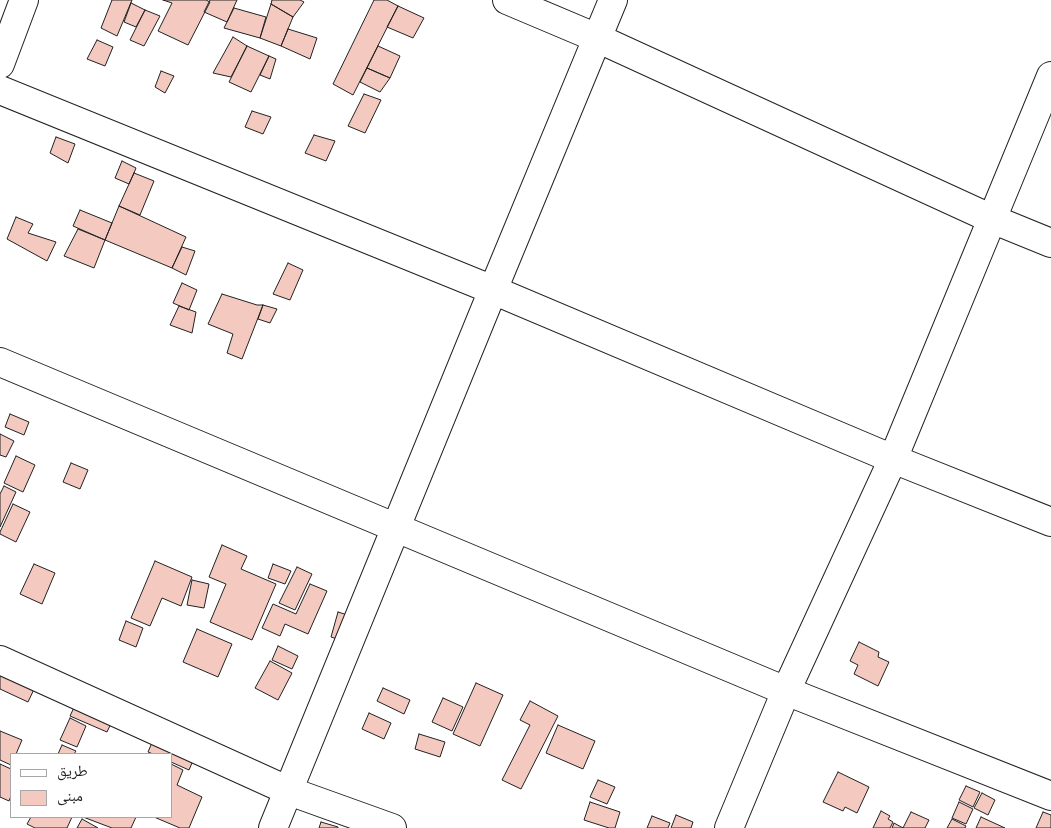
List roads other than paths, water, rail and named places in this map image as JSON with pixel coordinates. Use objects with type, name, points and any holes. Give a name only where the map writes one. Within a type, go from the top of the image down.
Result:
[{"type":"street","points":[[0,64],[24,0]]},
{"type":"street","points":[[507,0],[597,38],[992,219],[1051,243]]},
{"type":"street","points":[[273,828],[613,0]]},
{"type":"street","points":[[730,828],[786,691],[893,459],[1051,76]]},
{"type":"street","points":[[0,90],[493,290],[893,459],[1051,522]]},
{"type":"street","points":[[0,362],[786,691],[1051,796]]},
{"type":"street","points":[[0,660],[289,791],[392,828]]}]
